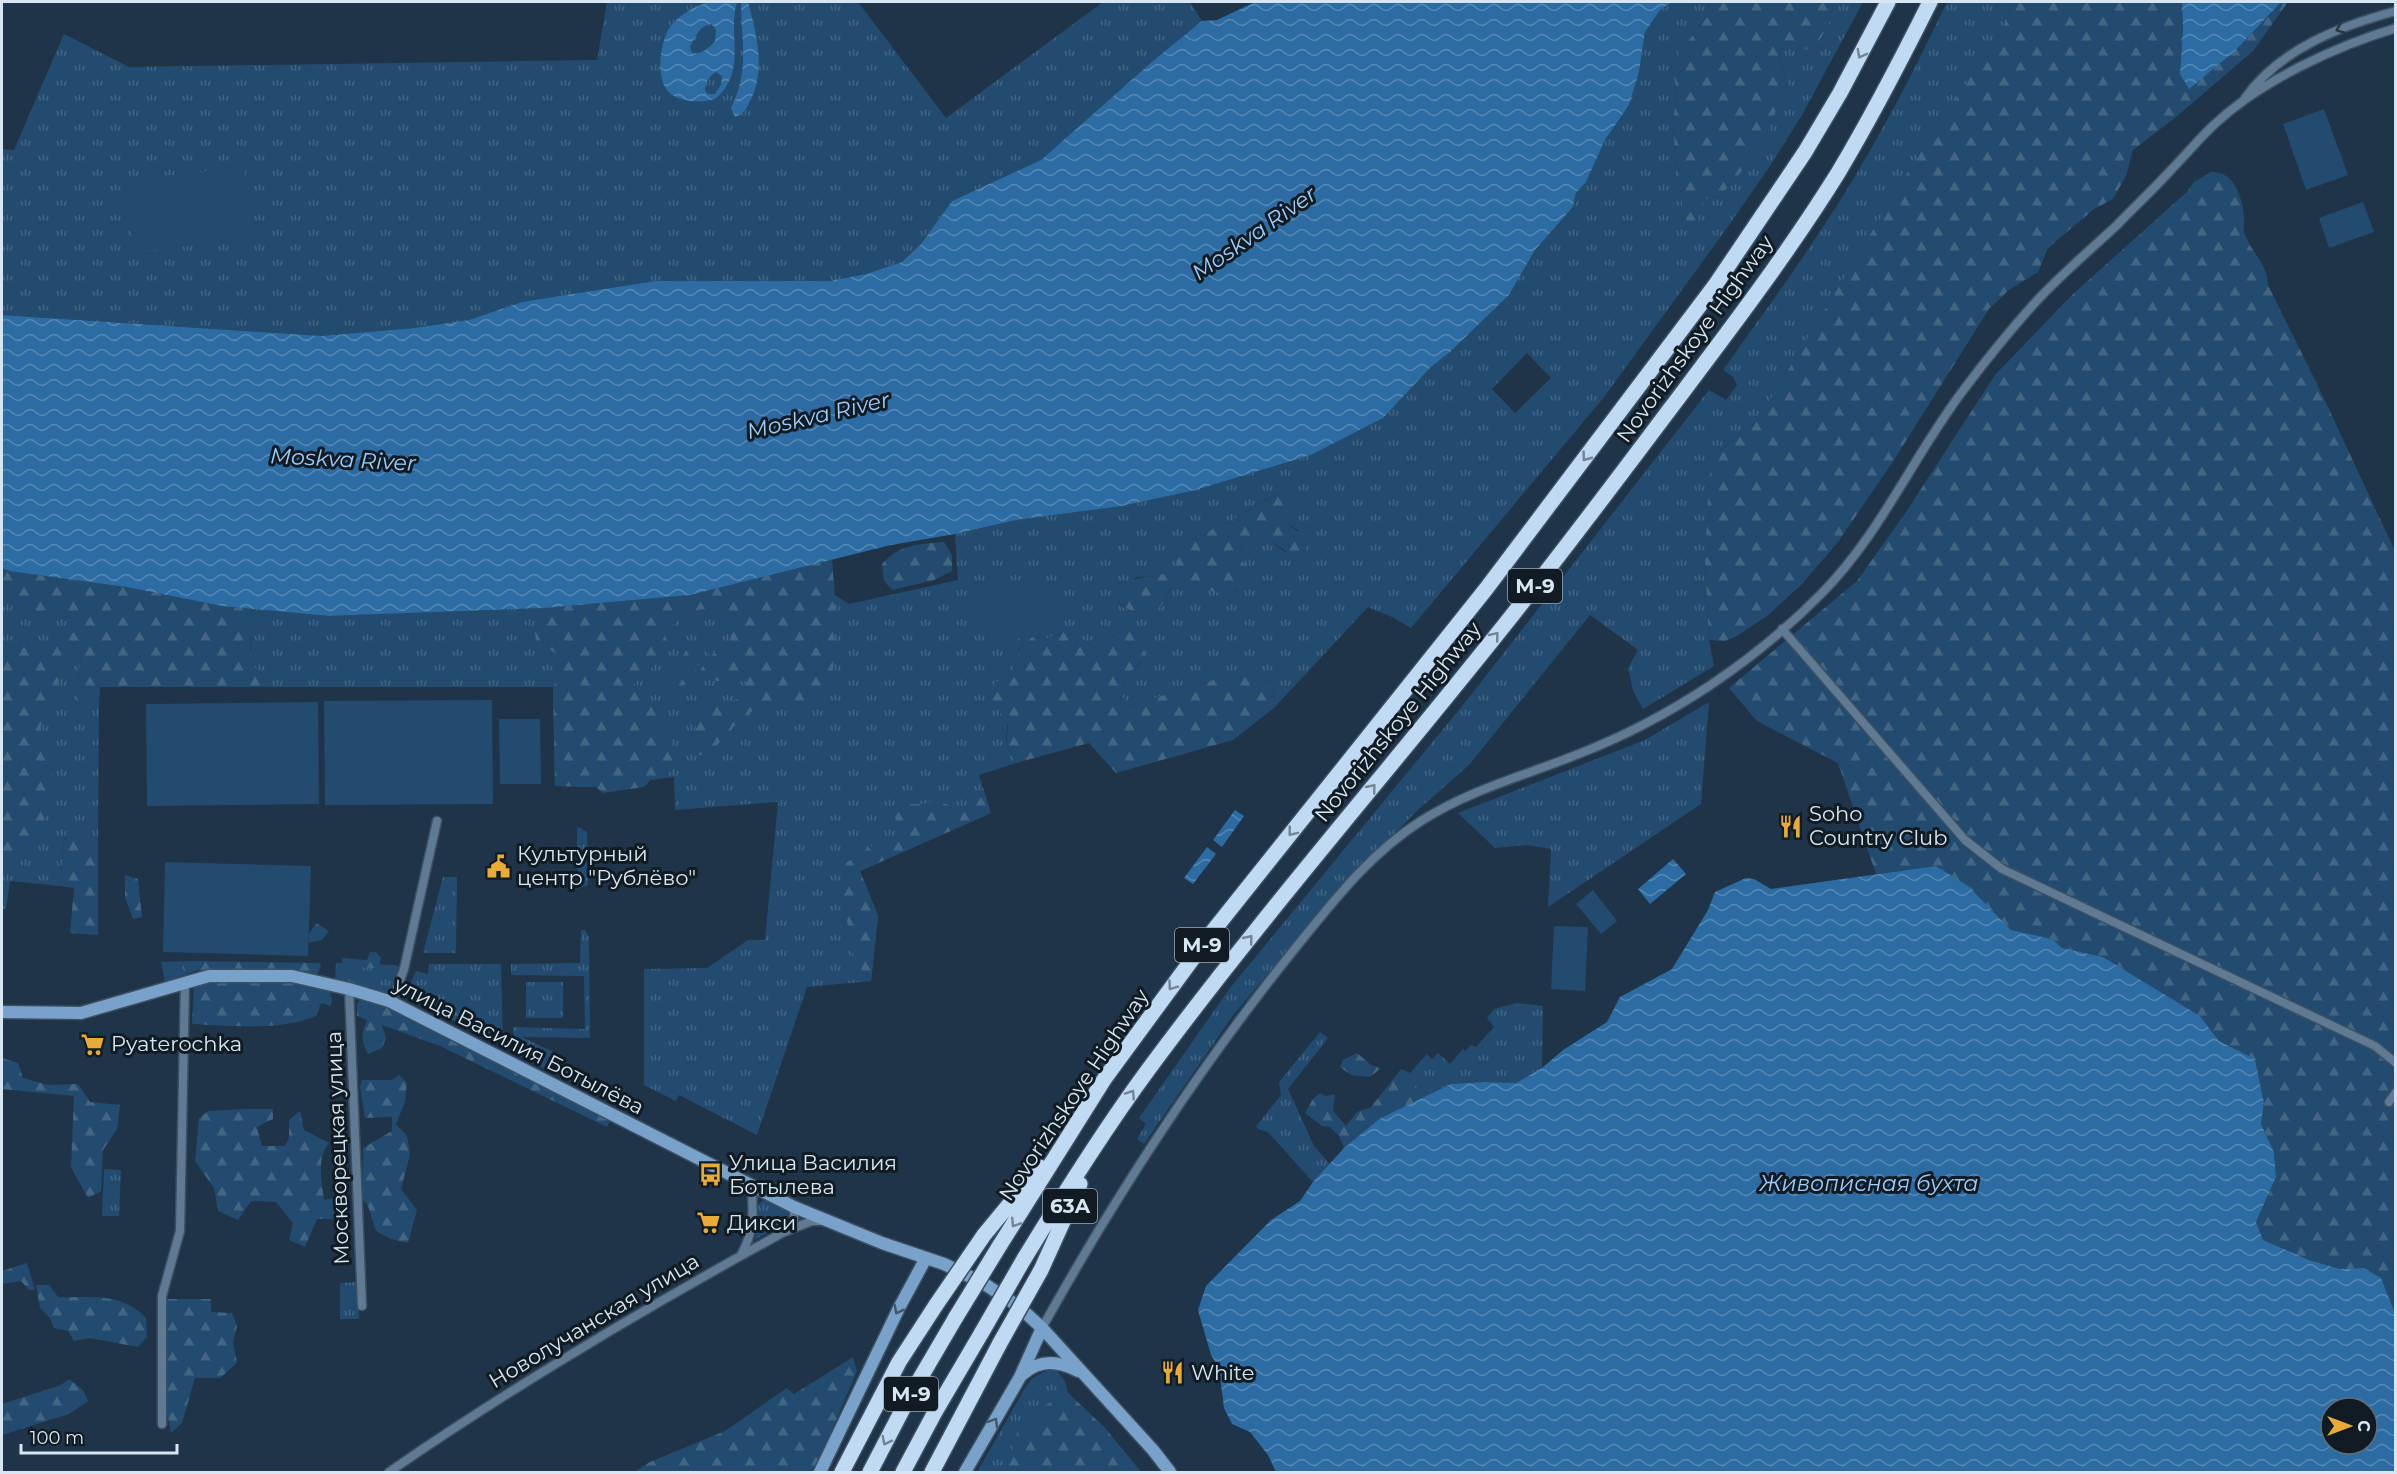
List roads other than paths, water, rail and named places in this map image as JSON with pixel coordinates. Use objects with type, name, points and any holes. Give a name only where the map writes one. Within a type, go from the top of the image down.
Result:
[{"type":"highway","name":"Novorizhskoye Highway","points":[[870,1473],[908,1399],[956,1317],[1105,1078],[1213,931],[1486,589],[1716,284],[1805,152],[1840,93],[1888,2]]},
{"type":"highway","name":"Novorizhskoye Highway","points":[[903,1473],[935,1412],[1024,1259],[1146,1073],[1235,956],[1514,613],[1748,304],[1796,238],[1838,172],[1898,66],[1930,2]]},
{"type":"highway","points":[[842,1473],[899,1362],[936,1305],[984,1235],[1073,1128]]},
{"type":"highway","name":"63A","points":[[932,1473],[1041,1270],[1098,1143]]},
{"type":"street","points":[[2243,100],[2257,81],[2290,54],[2336,30],[2396,11]]},
{"type":"street","points":[[965,1473],[1020,1377],[1042,1328],[1139,1164],[1254,1000],[1362,868],[1390,842],[1450,803],[1474,792],[1583,753],[1651,721],[1707,687],[1782,629],[1823,593],[1860,549],[1963,390],[2034,303],[2158,184],[2215,123],[2243,100],[2343,46],[2396,28]]},
{"type":"street","points":[[1782,629],[1965,840],[2002,869],[2365,1041],[2396,1063]]},
{"type":"street","points":[[389,1001],[395,994],[404,969],[437,821]]},
{"type":"street","name":"улица Василия Ботылёва","points":[[2,1012],[81,1012],[209,976],[292,976],[389,1001],[794,1207],[827,1222],[944,1264],[983,1283],[1018,1306],[1042,1328],[1153,1450],[1170,1473]]},
{"type":"street","points":[[162,1424],[162,1296],[180,1231],[185,982]]},
{"type":"street","name":"Москворецкая улица","points":[[349,989],[362,1306]]},
{"type":"street","points":[[2390,1102],[2396,1092]]},
{"type":"street","points":[[741,1256],[747,1245],[753,1216],[751,1185]]},
{"type":"street","points":[[786,1231],[794,1221],[794,1207]]},
{"type":"street","name":"Новолучанская улица","points":[[389,1473],[479,1410],[624,1323],[786,1231],[813,1221],[827,1222]]},
{"type":"street","points":[[820,1473],[899,1308],[926,1258]]},
{"type":"street","points":[[1020,1377],[1036,1365],[1046,1362],[1066,1365],[1087,1376]]},
{"type":"water","points":[[737,2],[734,65],[725,88],[715,99],[683,100],[671,94],[664,84],[660,68],[662,49],[670,27],[688,12],[704,4]],"holes":[[[712,24],[716,30],[715,41],[702,52],[692,53],[690,47],[696,35],[704,26]],[[716,72],[722,76],[721,85],[715,94],[708,94],[705,91],[707,83]]]},
{"type":"water","points":[[741,2],[748,2],[757,41],[759,67],[754,93],[746,109],[735,117],[731,108],[741,81],[743,68]]},
{"type":"water","name":"Moskva River","points":[[1255,2],[1672,2],[1660,10],[1645,32],[1639,72],[1629,105],[1605,140],[1586,182],[1576,193],[1572,208],[1535,250],[1509,295],[1450,352],[1430,368],[1383,418],[1311,455],[1196,490],[1122,506],[1016,520],[891,545],[690,595],[544,608],[329,616],[222,606],[126,587],[9,571],[2,568],[2,315],[321,336],[414,328],[469,320],[522,302],[656,281],[830,281],[866,274],[902,262],[921,244],[952,201],[1041,160],[1154,60],[1202,21],[1217,20]]},
{"type":"water","points":[[2182,2],[2281,2],[2236,50],[2189,89],[2180,74],[2183,33]]},
{"type":"water","points":[[1235,810],[1244,816],[1222,847],[1213,840]]},
{"type":"water","points":[[1207,847],[1216,854],[1193,884],[1184,878]]},
{"type":"water","points":[[1673,859],[1686,874],[1650,904],[1638,889]]},
{"type":"water","name":"Живописная бухта","points":[[1936,866],[1968,886],[2011,930],[2052,939],[2062,948],[2103,957],[2200,1016],[2219,1041],[2255,1059],[2264,1103],[2261,1124],[2274,1152],[2276,1177],[2256,1222],[2263,1240],[2309,1260],[2340,1269],[2364,1268],[2381,1278],[2395,1313],[2395,1472],[1276,1472],[1268,1455],[1250,1432],[1232,1424],[1224,1408],[1219,1368],[1211,1355],[1198,1310],[1206,1286],[1271,1220],[1300,1201],[1313,1182],[1344,1148],[1379,1119],[1451,1084],[1516,1083],[1542,1068],[1563,1050],[1607,1022],[1620,997],[1672,969],[1708,910],[1715,892],[1746,878],[1754,879],[1771,889]]},
{"type":"place","name":"Soho Country Club","points":[[1791,826]]},
{"type":"place","name":"Культурный центр \"Рублёво\"","points":[[499,866]]},
{"type":"place","name":"Pyaterochka","points":[[93,1044]]},
{"type":"place","name":"Улица Василия Ботылева","points":[[711,1175]]},
{"type":"place","name":"Дикси","points":[[709,1223]]},
{"type":"place","name":"White","points":[[1173,1373]]}]
